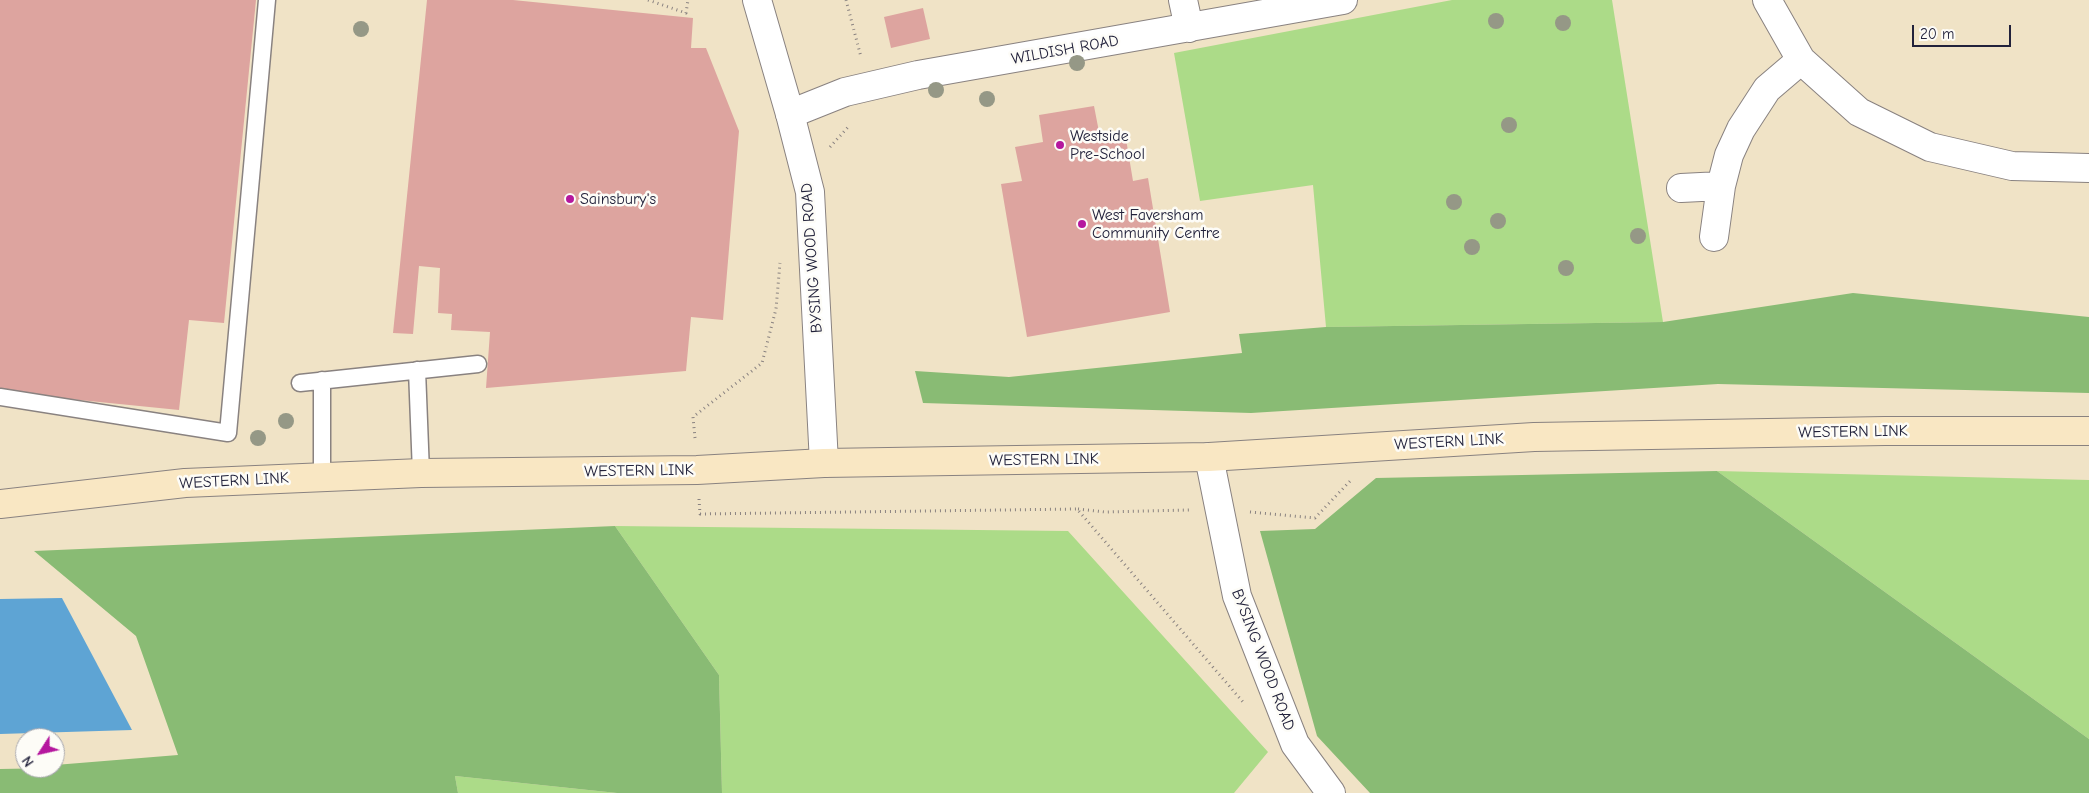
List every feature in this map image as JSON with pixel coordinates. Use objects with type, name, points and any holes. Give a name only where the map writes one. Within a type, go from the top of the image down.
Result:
[{"type":"main road","name":"WESTERN LINK","points":[[0,504],[185,483],[421,473],[698,470],[824,463],[1208,457],[1534,437],[1885,431],[2089,431]]},
{"type":"street","name":"BYSING WOOD ROAD","points":[[757,0],[810,192],[824,463]]},
{"type":"street","points":[[1183,0],[1189,28]]},
{"type":"street","name":"WILDISH ROAD","points":[[790,114],[845,92],[918,75],[1343,0]]},
{"type":"street","points":[[1767,0],[1801,60],[1859,112],[1930,147],[2012,166],[2089,168]]},
{"type":"street","points":[[1714,237],[1721,186],[1729,155],[1740,128],[1767,89],[1801,60]]},
{"type":"street","points":[[1681,188],[1721,186]]},
{"type":"street","name":"BYSING WOOD ROAD","points":[[1208,457],[1236,596],[1295,744],[1329,792]]},
{"type":"lane","points":[[0,397],[228,433],[267,0]]},
{"type":"lane","points":[[300,383],[478,364]]},
{"type":"lane","points":[[417,370],[421,473]]},
{"type":"lane","points":[[322,380],[322,477]]},
{"type":"path","points":[[648,0],[686,13],[688,0]]},
{"type":"path","points":[[828,149],[846,128],[869,108],[869,87],[846,0]]},
{"type":"path","points":[[781,257],[776,309],[762,363],[693,417],[700,514],[1077,509],[1246,706]]},
{"type":"green space","points":[[1452,0],[1612,0],[1663,322],[1326,327],[1313,185],[1200,201],[1174,53]]},
{"type":"green space","points":[[1853,293],[2089,317],[2089,393],[1718,384],[1251,413],[923,403],[915,371],[1009,377],[1242,353],[1239,334],[1326,327],[1663,322]]},
{"type":"green space","points":[[1717,471],[2089,480],[2089,739]]},
{"type":"green space","points":[[1717,471],[2089,739],[2089,793],[1370,793],[1317,736],[1260,531],[1315,529],[1376,478]]},
{"type":"green space","points":[[615,526],[1068,531],[1268,752],[1234,793],[722,793],[719,675]]},
{"type":"green space","points":[[615,526],[719,675],[722,793],[617,793],[455,776],[458,793],[0,793],[0,769],[15,769],[15,778],[65,778],[65,764],[178,755],[136,636],[34,551]]},
{"type":"green space","points":[[455,776],[617,793],[458,793]]},
{"type":"water","points":[[62,598],[132,730],[65,732],[65,728],[15,728],[15,734],[0,734],[0,599]]},
{"type":"building","points":[[0,0],[256,0],[224,323],[189,320],[179,410],[0,392]]},
{"type":"building","name":"Sainsbury's","points":[[427,0],[513,0],[693,18],[691,48],[706,48],[739,131],[723,320],[691,317],[686,371],[486,388],[490,332],[451,330],[452,314],[438,313],[440,268],[419,266],[413,334],[393,333]]},
{"type":"building","points":[[923,8],[930,39],[891,48],[884,17]]},
{"type":"building","name":"West Faversham Community Centre","points":[[1094,106],[1100,137],[1125,133],[1133,181],[1148,178],[1170,312],[1027,337],[1001,184],[1022,181],[1015,147],[1043,142],[1039,115]]},
{"type":"place","name":"Westside Pre-School","points":[[1060,145]]},
{"type":"place","name":"Sainsbury's","points":[[570,199]]},
{"type":"place","name":"West Faversham Community Centre","points":[[1082,224]]}]
